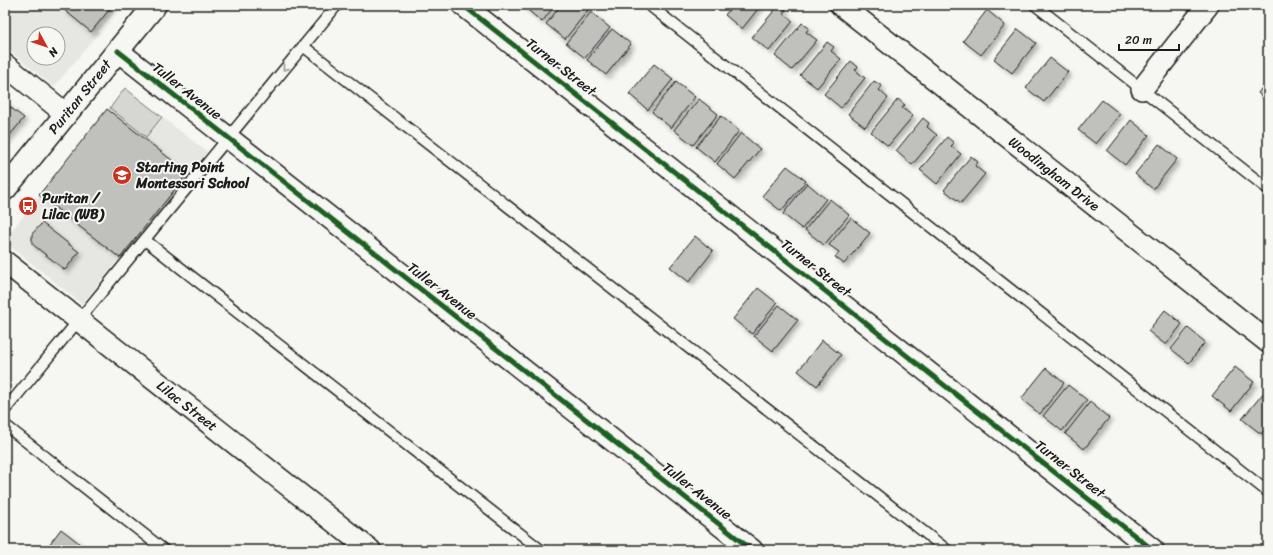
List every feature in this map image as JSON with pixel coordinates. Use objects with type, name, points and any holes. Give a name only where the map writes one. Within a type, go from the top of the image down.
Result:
[{"type":"street","name":"Puritan Street","points":[[5,189],[155,5]]},
{"type":"street","name":"Turner Street","points":[[463,5],[1153,550]]},
{"type":"street","name":"Woodingham Drive","points":[[841,5],[1268,342]]},
{"type":"street","points":[[1142,89],[1208,5]]},
{"type":"street","name":"Tuller Avenue","points":[[118,51],[752,550]]},
{"type":"street","points":[[5,65],[66,114]]},
{"type":"street","name":"Lilac Street","points":[[5,262],[370,550]]},
{"type":"lane","points":[[5,410],[337,5]]},
{"type":"lane","points":[[649,5],[1268,492]]},
{"type":"lane","points":[[1035,5],[1268,189]]},
{"type":"lane","points":[[303,46],[948,550]]},
{"type":"lane","points":[[145,240],[541,550]]},
{"type":"lane","points":[[5,425],[164,550]]},
{"type":"shaded area","points":[[5,5],[121,5],[54,87],[28,66],[66,66],[66,26],[26,26],[26,64],[5,47]]},
{"type":"shaded area","name":"Starting Point Montessori School","points":[[125,88],[207,152],[82,304],[5,242],[5,239]]},
{"type":"shaded area","points":[[125,88],[162,117],[146,137],[110,108]]},
{"type":"building","points":[[65,5],[113,5],[91,32],[62,8]]},
{"type":"building","points":[[555,5],[542,22],[523,6]]},
{"type":"building","points":[[561,5],[585,5],[589,9],[565,39],[546,24]]},
{"type":"building","points":[[733,5],[761,5],[742,29],[725,15]]},
{"type":"building","points":[[779,5],[786,10],[783,13],[793,21],[769,51],[752,37]]},
{"type":"building","points":[[987,10],[1005,25],[981,55],[963,41]]},
{"type":"building","points":[[591,12],[610,28],[585,58],[566,43]]},
{"type":"building","points":[[802,23],[809,28],[806,32],[817,40],[792,70],[775,56]]},
{"type":"building","points":[[612,29],[631,44],[606,75],[587,60]]},
{"type":"building","points":[[1018,29],[1036,43],[1012,73],[994,59]]},
{"type":"building","points":[[827,42],[834,47],[831,51],[841,59],[817,88],[800,75]]},
{"type":"building","points":[[1050,58],[1068,72],[1044,102],[1026,88]]},
{"type":"building","points":[[851,61],[858,67],[855,70],[865,78],[841,108],[824,94]]},
{"type":"building","points":[[654,64],[673,79],[648,110],[629,94]]},
{"type":"building","points":[[1268,80],[1268,102],[1258,93]]},
{"type":"building","points":[[874,81],[882,86],[879,90],[888,98],[865,127],[848,114]]},
{"type":"building","points":[[676,82],[695,97],[671,128],[652,112]]},
{"type":"building","points":[[699,99],[718,114],[693,145],[674,130]]},
{"type":"building","points":[[898,99],[905,105],[902,108],[913,116],[888,146],[871,132]]},
{"type":"building","points":[[1102,100],[1120,114],[1096,144],[1078,130]]},
{"type":"building","points":[[5,103],[24,118],[5,141]]},
{"type":"building","name":"Starting Point Montessori School","points":[[107,109],[188,173],[120,258],[39,195]]},
{"type":"building","points":[[721,116],[739,131],[715,162],[696,147]]},
{"type":"building","points":[[923,118],[929,123],[927,127],[937,135],[912,165],[896,151]]},
{"type":"building","points":[[1131,120],[1149,135],[1125,165],[1107,151]]},
{"type":"building","points":[[741,133],[760,149],[735,179],[717,164]]},
{"type":"building","points":[[947,137],[954,143],[951,146],[961,154],[937,184],[920,170]]},
{"type":"building","points":[[1159,144],[1177,159],[1153,189],[1135,174]]},
{"type":"building","points":[[971,156],[978,162],[975,166],[985,174],[961,203],[944,190]]},
{"type":"building","points":[[787,166],[806,181],[781,211],[762,196]]},
{"type":"building","points":[[807,183],[826,199],[802,229],[783,214]]},
{"type":"building","points":[[830,199],[849,215],[824,245],[805,230]]},
{"type":"building","points":[[851,218],[870,233],[844,264],[835,257],[839,252],[829,245]]},
{"type":"building","points":[[42,223],[79,252],[65,270],[32,244],[32,234]]},
{"type":"building","points":[[695,236],[713,251],[689,282],[670,267]]},
{"type":"building","points":[[758,288],[777,303],[752,334],[733,319]]},
{"type":"building","points":[[779,305],[798,320],[773,351],[754,336]]},
{"type":"building","points":[[1165,310],[1182,324],[1166,345],[1148,331]]},
{"type":"building","points":[[1188,328],[1205,342],[1189,363],[1171,349]]},
{"type":"building","points":[[822,340],[841,355],[817,386],[798,371]]},
{"type":"building","points":[[1235,367],[1254,382],[1231,411],[1212,396]]},
{"type":"building","points":[[1046,368],[1064,383],[1040,414],[1021,399]]},
{"type":"building","points":[[1068,385],[1087,400],[1062,431],[1043,416]]},
{"type":"building","points":[[1265,391],[1268,393],[1268,425],[1261,434],[1242,419]]},
{"type":"building","points":[[1090,402],[1109,418],[1084,449],[1065,434]]},
{"type":"building","points":[[61,529],[79,543],[73,550],[45,550]]},
{"type":"cycle path","points":[[463,5],[1153,550]]},
{"type":"cycle path","points":[[118,51],[752,550]]},
{"type":"place","name":"Starting Point Montessori School","points":[[122,175]]},
{"type":"place","name":"Puritan / Lilac (WB)","points":[[28,206]]}]
